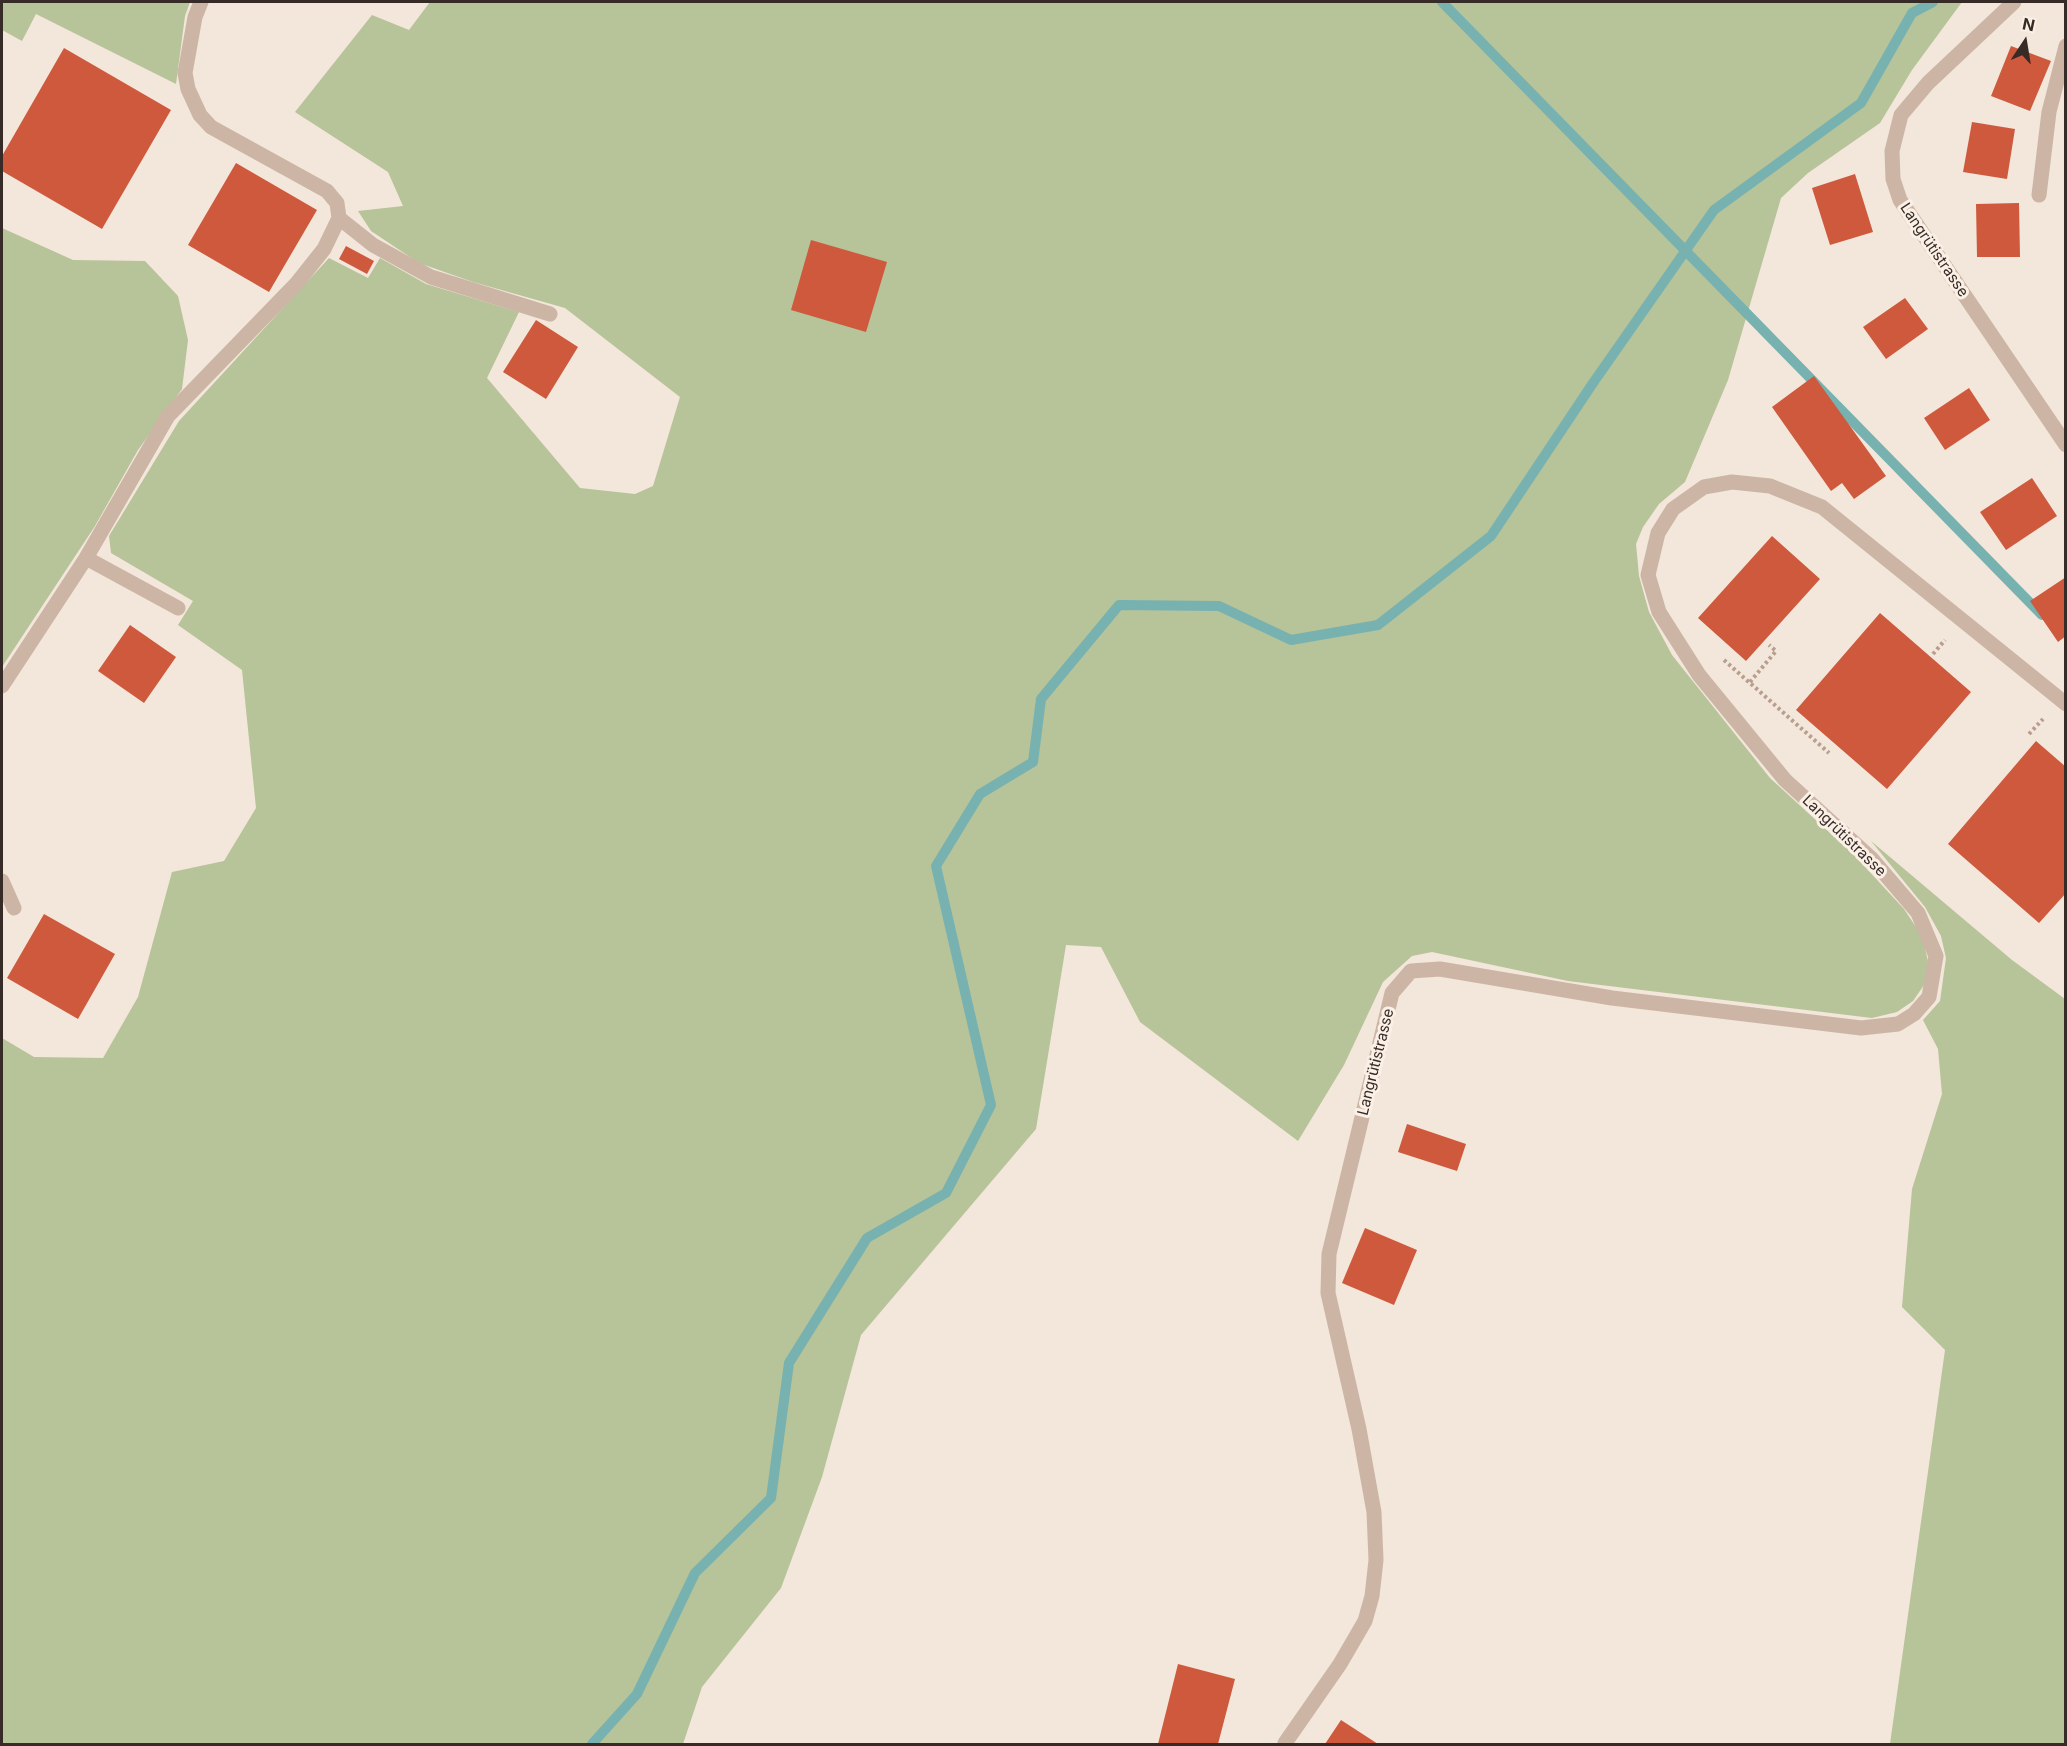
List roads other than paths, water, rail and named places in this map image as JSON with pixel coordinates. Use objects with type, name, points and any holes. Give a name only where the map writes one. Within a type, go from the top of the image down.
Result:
[{"type":"street","points":[[2,687],[86,558],[168,416],[297,283],[324,249],[339,218],[337,202],[327,191],[212,127],[196,107],[188,89],[185,73],[195,17],[201,2]]},
{"type":"street","name":"Langrütistrasse","points":[[2014,2],[1928,83],[1901,115],[1892,151],[1893,179],[1900,200],[2066,445]]},
{"type":"street","points":[[2039,195],[2049,112],[2066,46]]},
{"type":"street","points":[[339,218],[374,245],[431,277],[550,314]]},
{"type":"street","name":"Langrütistrasse","points":[[1285,1743],[1340,1664],[1365,1621],[1371,1596],[1376,1560],[1374,1512],[1359,1429],[1328,1293],[1329,1254],[1392,993],[1411,971],[1440,969],[1612,998],[1861,1028],[1898,1024],[1914,1014],[1929,997],[1936,956],[1918,914],[1872,858],[1785,780],[1700,675],[1659,612],[1648,575],[1658,533],[1673,509],[1704,487],[1732,482],[1770,486],[1822,507],[2066,704]]},
{"type":"street","points":[[86,558],[178,608]]},
{"type":"street","points":[[2,881],[14,908]]},
{"type":"waterway","points":[[1442,2],[2042,615]]},
{"type":"waterway","points":[[592,1744],[637,1694],[695,1573],[771,1498],[789,1363],[867,1238],[946,1193],[991,1105],[936,866],[980,794],[1033,762],[1041,699],[1119,605],[1219,606],[1291,640],[1378,625],[1491,536],[1593,383],[1714,210],[1861,103],[1912,13],[1933,2]]}]
